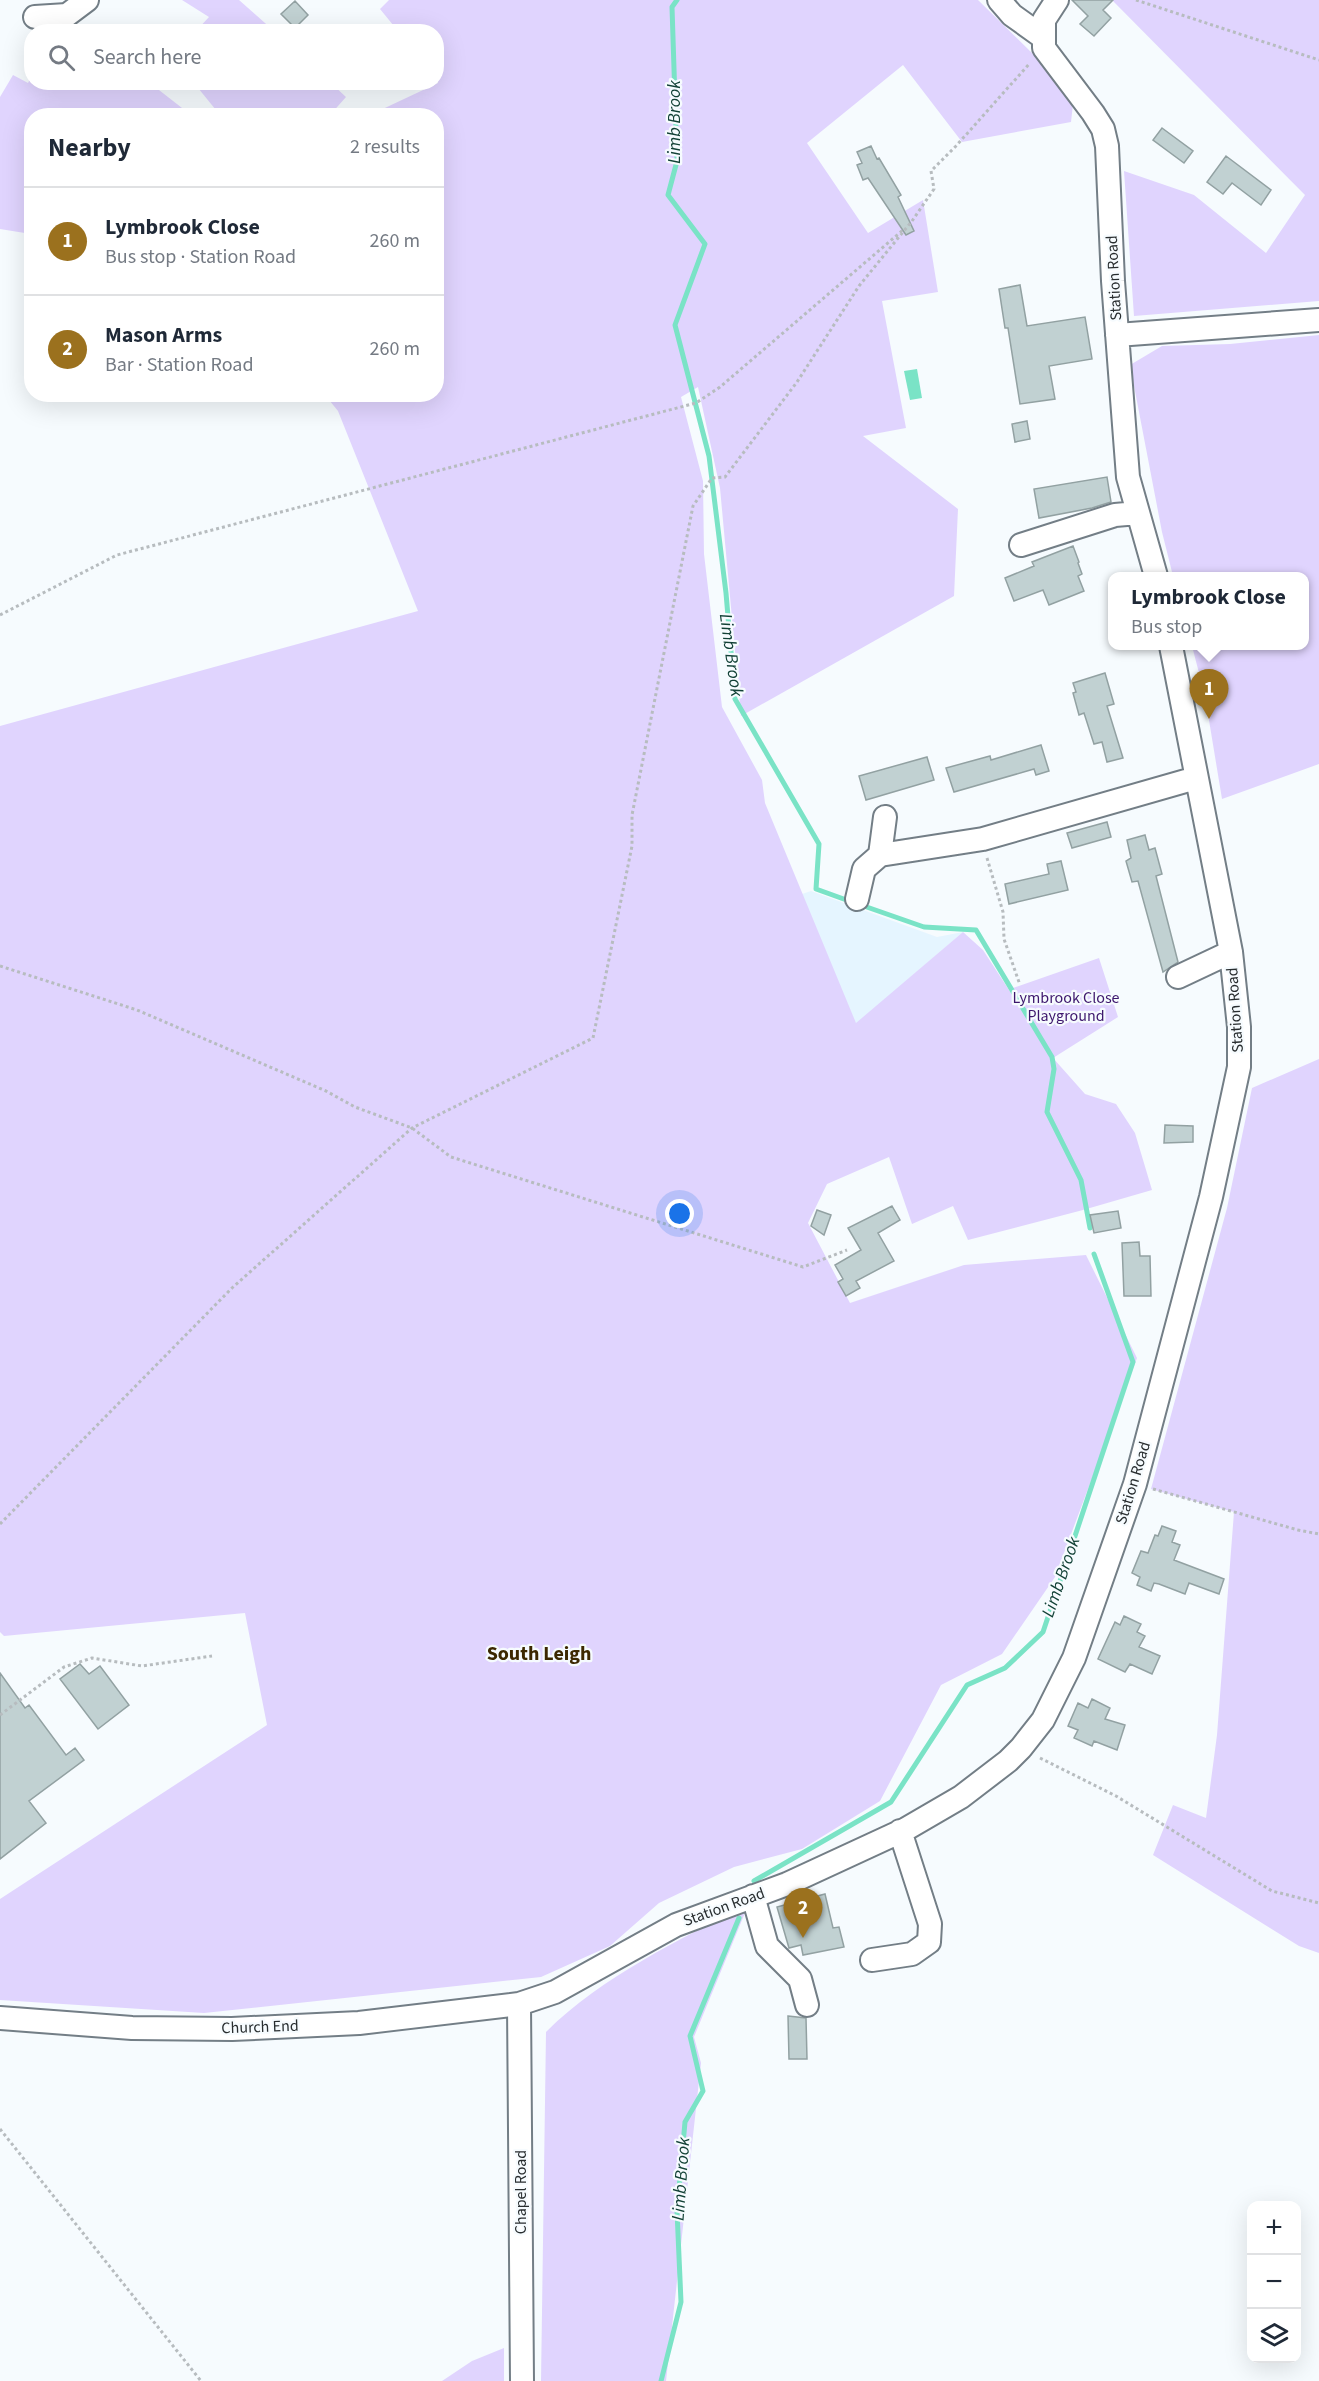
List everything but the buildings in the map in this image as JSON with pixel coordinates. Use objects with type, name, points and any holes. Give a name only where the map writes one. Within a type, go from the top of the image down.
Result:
[{"type":"street","points":[[35,17],[67,15],[87,0]]},
{"type":"street","name":"Station Road","points":[[999,0],[1012,15],[1044,43],[1103,129],[1107,146],[1117,335],[1128,477],[1155,572]]},
{"type":"street","points":[[1044,43],[1044,20],[1057,0]]},
{"type":"street","points":[[1117,335],[1319,320]]},
{"type":"street","points":[[1021,545],[1115,515],[1138,513]]},
{"type":"street","name":"Station Road","points":[[519,2004],[555,1992],[676,1925],[787,1884],[900,1832],[961,1797],[1008,1761],[1021,1748],[1043,1720],[1074,1658],[1135,1484],[1211,1197],[1239,1067],[1239,1028],[1231,952],[1172,650]]},
{"type":"street","points":[[857,899],[864,869],[880,855],[982,838],[1196,778]]},
{"type":"street","points":[[880,855],[885,817]]},
{"type":"street","points":[[1178,977],[1231,952]]},
{"type":"street","points":[[872,1960],[912,1954],[929,1942],[930,1924],[900,1832]]},
{"type":"street","points":[[753,1896],[767,1946],[800,1979],[807,2005]]},
{"type":"street","name":"Church End","points":[[0,2018],[132,2028],[232,2029],[359,2023],[519,2004]]},
{"type":"street","name":"Chapel Road","points":[[519,2004],[522,2381]]},
{"type":"path","points":[[1136,0],[1319,60]]},
{"type":"path","points":[[0,1524],[232,1287],[412,1128],[593,1038],[633,846],[632,815],[693,506],[712,478],[725,477],[797,382],[859,286],[912,221],[934,189],[931,171],[956,147],[1044,43]]},
{"type":"path","points":[[0,615],[117,555],[696,403],[720,387],[912,221]]},
{"type":"path","points":[[982,838],[1003,912],[1004,939],[1020,985]]},
{"type":"path","points":[[0,966],[136,1010],[326,1091],[355,1107],[412,1128],[451,1157],[803,1267],[847,1250]]},
{"type":"path","points":[[1135,1484],[1319,1534]]},
{"type":"path","points":[[0,1715],[64,1668],[92,1658],[142,1666],[212,1656]]},
{"type":"path","points":[[1021,1748],[1116,1796],[1272,1891],[1319,1903]]},
{"type":"path","points":[[0,2129],[201,2381]]},
{"type":"shaded area","points":[[917,369],[922,398],[910,400],[904,371]]},
{"type":"shaded area","points":[[811,891],[937,937],[963,932],[856,1024],[802,894]]},
{"type":"green space","points":[[182,0],[239,0],[266,24],[202,24],[209,17]]},
{"type":"green space","name":"Lymbrook Close Playground","points":[[389,0],[978,0],[1033,54],[1073,104],[1071,122],[962,142],[903,65],[807,143],[868,233],[923,200],[938,292],[882,301],[906,428],[863,436],[958,509],[954,596],[741,716],[720,488],[698,387],[681,397],[703,481],[704,554],[722,707],[762,780],[765,803],[856,1023],[963,932],[983,950],[1045,1045],[1013,988],[1099,958],[1118,1017],[1053,1058],[1085,1094],[1116,1104],[1135,1133],[1152,1190],[968,1240],[953,1206],[912,1224],[889,1157],[827,1184],[808,1223],[850,1303],[964,1265],[1086,1255],[1137,1358],[1055,1577],[1002,1654],[941,1685],[880,1801],[802,1849],[734,1867],[659,1903],[610,1946],[541,1977],[204,2013],[0,2000],[0,1899],[267,1725],[245,1613],[4,1636],[0,1632],[0,726],[418,611],[338,411],[331,402],[444,402],[444,108],[385,108],[423,90],[444,90],[444,24],[392,24],[380,9]]},
{"type":"green space","points":[[1112,0],[1319,0],[1319,301],[1134,316],[1124,171],[1194,195],[1266,253],[1305,195]]},
{"type":"green space","points":[[13,75],[24,81],[24,90],[159,90],[182,108],[24,108],[24,233],[0,229],[0,97]]},
{"type":"green space","points":[[200,90],[338,90],[346,97],[336,108],[214,108]]},
{"type":"green space","points":[[1319,335],[1319,764],[1222,799],[1205,696],[1193,650],[1309,650],[1309,572],[1172,572],[1162,532],[1130,365],[1162,346],[1230,344]]},
{"type":"green space","points":[[1319,1059],[1319,1953],[1299,1946],[1153,1855],[1173,1805],[1206,1818],[1217,1735],[1234,1512],[1151,1489],[1227,1208],[1252,1088]]},
{"type":"green space","points":[[749,1903],[694,2037],[701,2063],[666,2381],[541,2381],[546,2032],[592,1993],[617,1976],[669,1945]]},
{"type":"green space","points":[[504,2348],[504,2381],[442,2381],[472,2361]]},
{"type":"waterway","name":"Limb Brook","points":[[677,0],[672,7],[677,161],[668,195],[705,244],[675,325],[709,456],[726,593],[735,699],[819,844],[816,889],[852,902]]},
{"type":"waterway","name":"Limb Brook","points":[[861,905],[924,927],[976,930],[1052,1057],[1054,1069],[1047,1112],[1081,1180],[1090,1228]]},
{"type":"waterway","name":"Limb Brook","points":[[754,1881],[891,1802],[967,1685],[1005,1668],[1043,1632],[1133,1362],[1094,1254]]},
{"type":"waterway","name":"Limb Brook","points":[[661,2381],[681,2302],[677,2211],[685,2122],[703,2091],[690,2036],[739,1918]]},
{"type":"place","name":"Lymbrook Close","points":[[1209,719]]},
{"type":"place","name":"Mason Arms","points":[[803,1938]]},
{"type":"district","name":"South Leigh","points":[[539,1654]]}]
